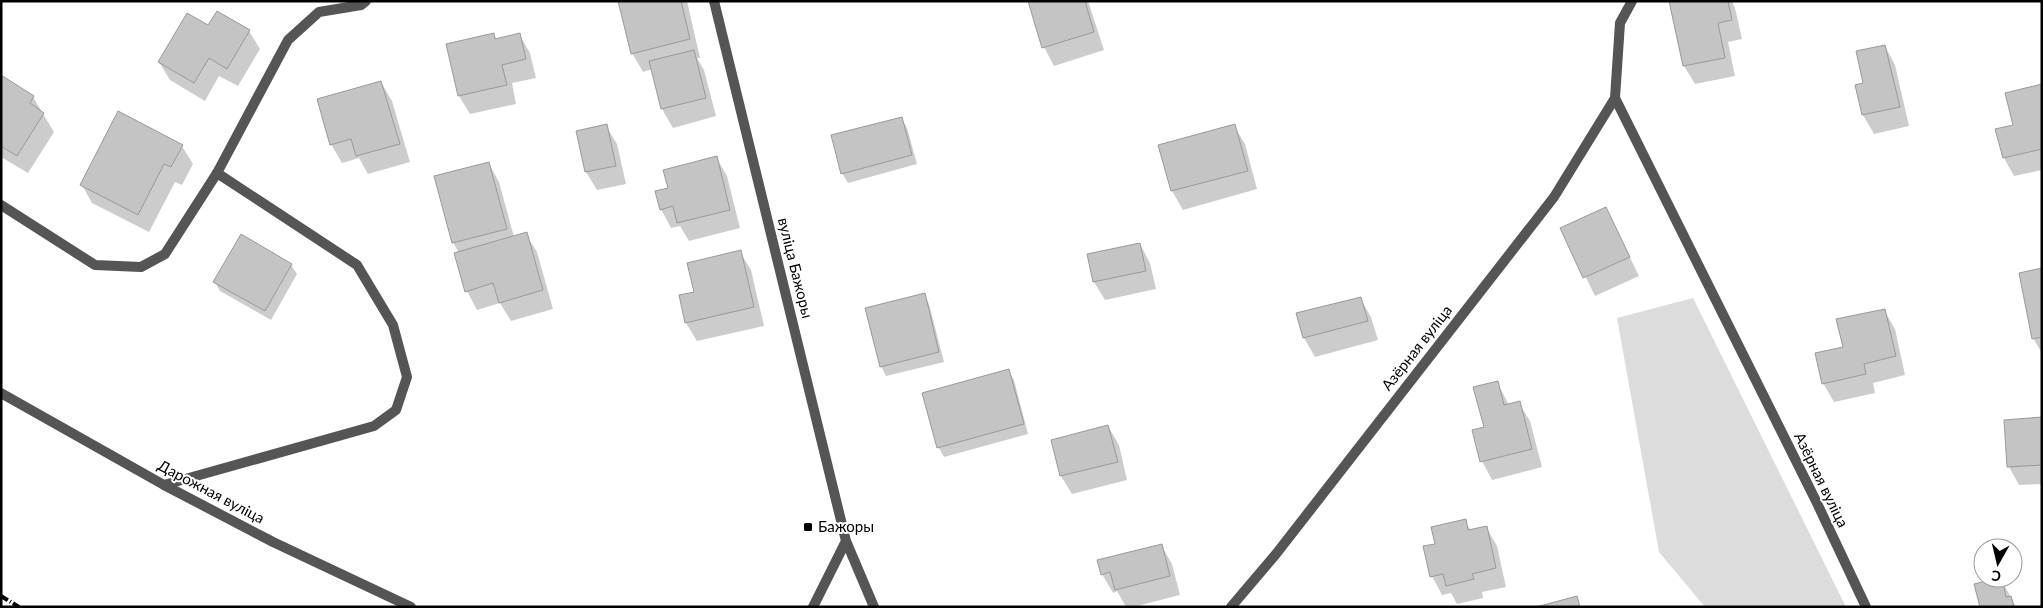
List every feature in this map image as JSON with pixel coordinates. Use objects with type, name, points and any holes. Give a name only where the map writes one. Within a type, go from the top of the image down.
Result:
[{"type":"street","points":[[315,1],[319,12]]},
{"type":"street","points":[[1,205],[95,264],[141,267],[164,254],[218,173],[288,40],[319,12],[361,5],[366,1]]},
{"type":"street","name":"вуліца Бажоры","points":[[714,1],[846,541],[874,607]]},
{"type":"street","name":"Азёрная вуліца","points":[[1230,607],[1276,554],[1554,197],[1614,98],[1620,23],[1632,1]]},
{"type":"street","name":"Азёрная вуліца","points":[[1614,98],[1816,501],[1866,607]]},
{"type":"street","points":[[164,485],[374,426],[396,410],[407,377],[392,325],[357,265],[218,173]]},
{"type":"street","name":"Дарожная вуліца","points":[[1,393],[164,485],[273,542],[411,607]]},
{"type":"street","points":[[814,607],[846,541]]},
{"type":"shaded area","points":[[1693,298],[1846,607],[1705,607],[1659,552],[1617,318]]},
{"type":"building","points":[[618,1],[681,1],[690,39],[631,54]]},
{"type":"building","points":[[1028,1],[1085,1],[1094,32],[1042,48]]},
{"type":"building","points":[[1669,1],[1728,1],[1732,20],[1718,23],[1725,58],[1683,66]]},
{"type":"building","points":[[217,11],[250,30],[227,69],[209,58],[194,83],[158,62],[187,13],[208,25]]},
{"type":"building","points":[[494,33],[495,39],[520,33],[526,59],[502,65],[507,85],[458,96],[446,44]]},
{"type":"building","points":[[1885,45],[1900,107],[1862,115],[1855,85],[1863,83],[1856,51]]},
{"type":"building","points":[[694,50],[706,98],[661,109],[649,61]]},
{"type":"building","points":[[1,75],[34,96],[30,103],[44,113],[17,156],[1,146]]},
{"type":"building","points":[[381,81],[400,144],[356,156],[351,139],[330,145],[317,99]]},
{"type":"building","points":[[2042,84],[2042,149],[2003,158],[1995,129],[2013,125],[2005,93]]},
{"type":"building","points":[[118,111],[183,145],[171,167],[164,164],[138,215],[80,185]]},
{"type":"building","points":[[902,117],[912,155],[841,174],[831,135]]},
{"type":"building","points":[[607,124],[616,166],[585,172],[576,131]]},
{"type":"building","points":[[1235,124],[1248,171],[1171,191],[1158,145]]},
{"type":"building","points":[[717,156],[730,210],[677,223],[673,206],[660,210],[655,191],[668,188],[663,170]]},
{"type":"building","points":[[489,162],[507,229],[452,243],[434,176]]},
{"type":"building","points":[[1606,207],[1630,257],[1583,278],[1560,228]]},
{"type":"building","points":[[527,232],[543,290],[499,303],[493,283],[465,292],[454,253]]},
{"type":"building","points":[[241,234],[292,264],[265,311],[213,282]]},
{"type":"building","points":[[1140,243],[1146,271],[1093,282],[1087,254]]},
{"type":"building","points":[[741,250],[754,307],[685,323],[679,295],[694,292],[687,263]]},
{"type":"building","points":[[2042,268],[2042,337],[2032,339],[2019,273]]},
{"type":"building","points":[[925,293],[939,352],[880,367],[865,308]]},
{"type":"building","points":[[1361,297],[1368,321],[1303,338],[1296,313]]},
{"type":"building","points":[[1885,309],[1896,356],[1864,364],[1866,374],[1822,384],[1815,353],[1843,347],[1836,319]]},
{"type":"building","points":[[1009,369],[1024,424],[937,448],[922,393]]},
{"type":"building","points":[[1498,381],[1504,405],[1520,401],[1532,449],[1480,462],[1472,430],[1484,427],[1473,387]]},
{"type":"building","points":[[2042,417],[2042,465],[2007,467],[2004,420]]},
{"type":"building","points":[[1108,425],[1118,462],[1060,476],[1051,440]]},
{"type":"building","points":[[1466,519],[1468,530],[1487,526],[1496,568],[1472,574],[1474,579],[1446,586],[1443,574],[1430,577],[1423,546],[1435,544],[1431,527]]},
{"type":"building","points":[[1162,544],[1170,576],[1115,590],[1110,572],[1101,575],[1097,560]]},
{"type":"building","points":[[1975,588],[2004,588],[2006,597],[2011,596],[2014,607],[1980,607]]},
{"type":"building","points":[[1577,596],[1580,607],[1536,607]]},
{"type":"railway","points":[[1,596],[19,607]]},
{"type":"place","name":"Бажоры","points":[[808,527]]}]
